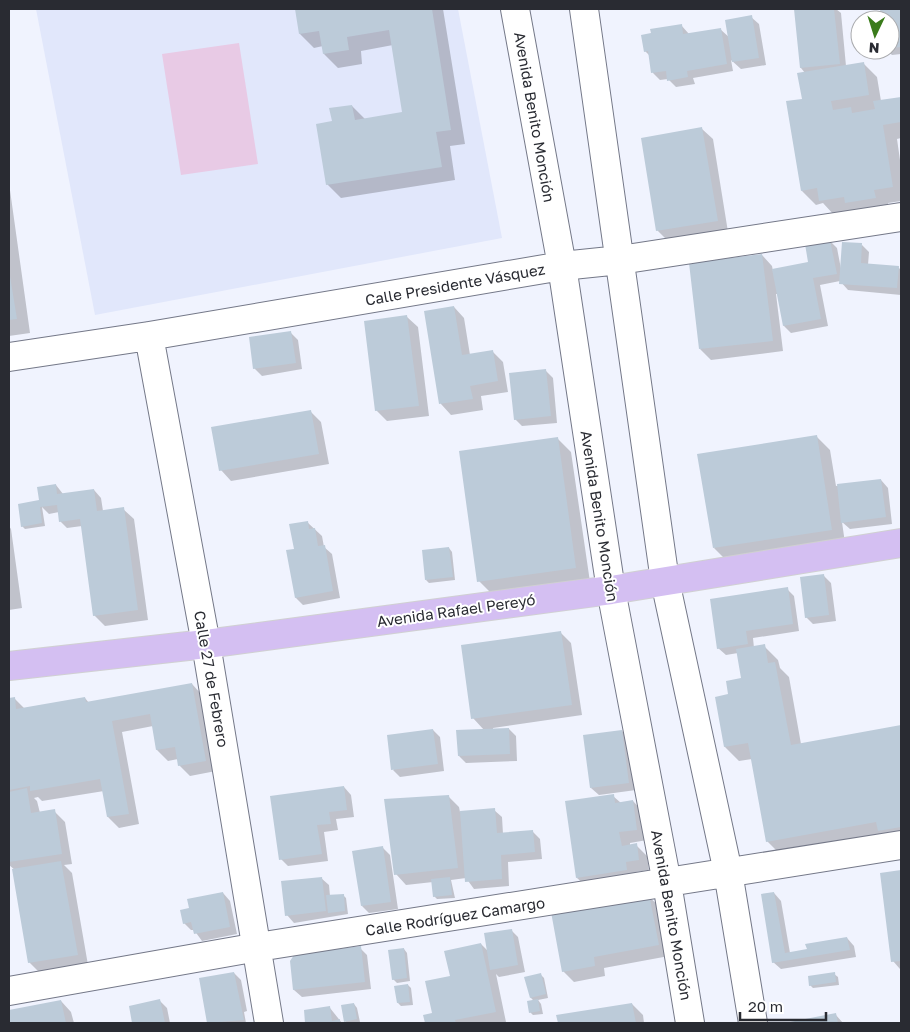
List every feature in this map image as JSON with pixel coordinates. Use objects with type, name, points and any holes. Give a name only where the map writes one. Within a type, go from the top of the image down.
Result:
[{"type":"main road","name":"Avenida Rafael Pereyó","points":[[9,666],[206,644],[611,590],[901,543]]},
{"type":"street","name":"Avenida Benito Monción","points":[[515,9],[562,266],[611,590],[667,883],[690,1023]]},
{"type":"street","points":[[584,9],[665,581],[728,872],[753,1023]]},
{"type":"street","name":"Calle Presidente Vásquez","points":[[9,357],[149,336],[562,266],[620,260],[901,217]]},
{"type":"street","name":"Calle 27 de Febrero","points":[[149,336],[206,644],[258,947],[269,1023]]},
{"type":"street","name":"Calle Rodríguez Camargo","points":[[9,990],[258,947],[901,845]]},
{"type":"shaded area","points":[[36,9],[458,9],[502,238],[95,315]]},
{"type":"shaded area","points":[[239,43],[258,164],[181,175],[162,54]]},
{"type":"building","points":[[295,9],[432,9],[451,130],[436,132],[442,167],[326,185],[316,124],[332,121],[329,108],[352,105],[355,120],[402,112],[389,30],[347,37],[349,50],[323,54],[319,31],[299,34]]},
{"type":"building","points":[[794,9],[834,9],[840,64],[800,68]]},
{"type":"building","points":[[901,9],[901,47],[900,10],[880,10]]},
{"type":"building","points":[[752,15],[759,58],[732,62],[725,20]]},
{"type":"building","points":[[682,24],[683,34],[721,28],[727,64],[687,71],[688,77],[667,81],[666,71],[651,73],[648,51],[644,52],[641,35],[651,33],[650,29]]},
{"type":"building","points":[[864,62],[869,95],[831,101],[833,110],[851,107],[852,113],[875,109],[873,101],[901,97],[901,122],[883,125],[893,187],[874,190],[876,198],[845,203],[844,197],[819,201],[817,188],[801,191],[786,101],[802,99],[797,73]]},
{"type":"building","points":[[702,127],[718,221],[656,231],[641,138]]},
{"type":"building","points":[[830,240],[837,274],[813,278],[821,319],[783,326],[772,269],[808,262],[805,244]]},
{"type":"building","points":[[842,242],[862,243],[861,263],[899,266],[897,288],[839,284]]},
{"type":"building","points":[[762,254],[773,341],[699,349],[689,263]]},
{"type":"building","points":[[9,270],[17,319],[9,320]]},
{"type":"building","points":[[454,306],[462,355],[493,350],[498,381],[470,386],[473,399],[439,404],[424,311]]},
{"type":"building","points":[[407,315],[419,406],[375,411],[364,321]]},
{"type":"building","points":[[291,331],[296,363],[253,369],[249,337]]},
{"type":"building","points":[[546,369],[551,416],[514,420],[509,373]]},
{"type":"building","points":[[311,410],[319,454],[219,471],[211,427]]},
{"type":"building","points":[[817,435],[832,530],[713,548],[697,454]]},
{"type":"building","points":[[558,437],[576,568],[477,582],[459,451]]},
{"type":"building","points":[[881,479],[886,517],[841,523],[837,484]]},
{"type":"building","points":[[56,484],[57,494],[94,489],[97,511],[124,507],[138,610],[93,616],[80,519],[59,522],[57,505],[40,507],[42,523],[21,527],[18,504],[39,500],[37,487]]},
{"type":"building","points":[[308,521],[309,529],[315,528],[318,546],[325,545],[333,591],[295,598],[286,550],[294,549],[289,524]]},
{"type":"building","points":[[449,547],[453,577],[425,580],[422,550]]},
{"type":"building","points":[[824,574],[829,615],[805,618],[800,577]]},
{"type":"building","points":[[788,587],[793,624],[746,631],[748,644],[717,649],[710,599]]},
{"type":"building","points":[[561,631],[572,705],[471,719],[461,645]]},
{"type":"building","points":[[765,644],[768,663],[775,662],[791,745],[901,725],[901,827],[878,831],[876,822],[766,842],[748,743],[724,747],[715,697],[728,694],[726,681],[741,678],[736,649]]},
{"type":"building","points":[[192,683],[206,761],[178,766],[175,747],[156,750],[150,714],[112,721],[129,814],[107,817],[100,779],[30,791],[30,786],[9,790],[9,698],[15,697],[16,709],[85,697],[86,702]]},
{"type":"building","points":[[509,728],[510,754],[458,756],[456,730]]},
{"type":"building","points":[[433,729],[438,764],[391,770],[387,735]]},
{"type":"building","points":[[622,730],[629,783],[590,788],[583,735]]},
{"type":"building","points":[[344,786],[347,810],[329,812],[331,824],[317,825],[322,854],[279,860],[270,796]]},
{"type":"building","points":[[27,788],[31,813],[55,809],[62,854],[9,862],[9,792]]},
{"type":"building","points":[[614,794],[615,803],[633,800],[637,830],[619,832],[622,846],[637,843],[639,860],[626,862],[627,870],[576,878],[565,801]]},
{"type":"building","points":[[449,795],[458,868],[394,875],[384,799]]},
{"type":"building","points":[[495,808],[497,833],[533,830],[535,852],[501,855],[502,879],[465,882],[460,811]]},
{"type":"building","points":[[383,846],[391,902],[361,906],[352,851]]},
{"type":"building","points":[[61,861],[78,955],[28,963],[12,869]]},
{"type":"building","points":[[901,870],[901,961],[891,962],[880,873]]},
{"type":"building","points":[[322,877],[326,911],[285,916],[281,881]]},
{"type":"building","points":[[450,877],[452,895],[433,897],[431,879]]},
{"type":"building","points":[[223,892],[230,927],[194,934],[191,922],[183,924],[180,910],[189,908],[187,899]]},
{"type":"building","points":[[774,892],[785,953],[807,949],[805,944],[847,937],[850,950],[772,963],[761,894]]},
{"type":"building","points":[[344,894],[345,911],[328,913],[326,895]]},
{"type":"building","points":[[649,894],[659,945],[594,957],[595,966],[562,972],[551,912]]},
{"type":"building","points":[[512,929],[518,965],[490,970],[484,933]]},
{"type":"building","points":[[481,943],[496,1012],[455,1020],[456,1023],[425,1023],[423,1015],[432,1013],[425,981],[450,976],[444,951]]},
{"type":"building","points":[[336,944],[337,949],[361,946],[365,982],[293,990],[290,961],[298,949]]},
{"type":"building","points":[[404,948],[407,978],[392,980],[388,950]]},
{"type":"building","points":[[234,972],[244,1020],[207,1023],[199,978]]},
{"type":"building","points":[[835,972],[836,982],[809,986],[808,976]]},
{"type":"building","points":[[541,973],[546,994],[530,998],[524,977]]},
{"type":"building","points":[[408,984],[410,1002],[397,1003],[394,986]]},
{"type":"building","points":[[160,999],[165,1023],[132,1023],[129,1006]]},
{"type":"building","points":[[538,999],[540,1011],[529,1013],[527,1001]]},
{"type":"building","points":[[61,1000],[66,1023],[9,1023],[9,1010]]},
{"type":"building","points":[[354,1003],[357,1019],[344,1022],[341,1005]]},
{"type":"building","points":[[632,1003],[636,1023],[558,1023],[556,1015]]},
{"type":"building","points":[[330,1006],[332,1021],[340,1019],[340,1023],[305,1023],[304,1010]]},
{"type":"building","points":[[836,1013],[838,1023],[790,1023],[790,1022]]}]
